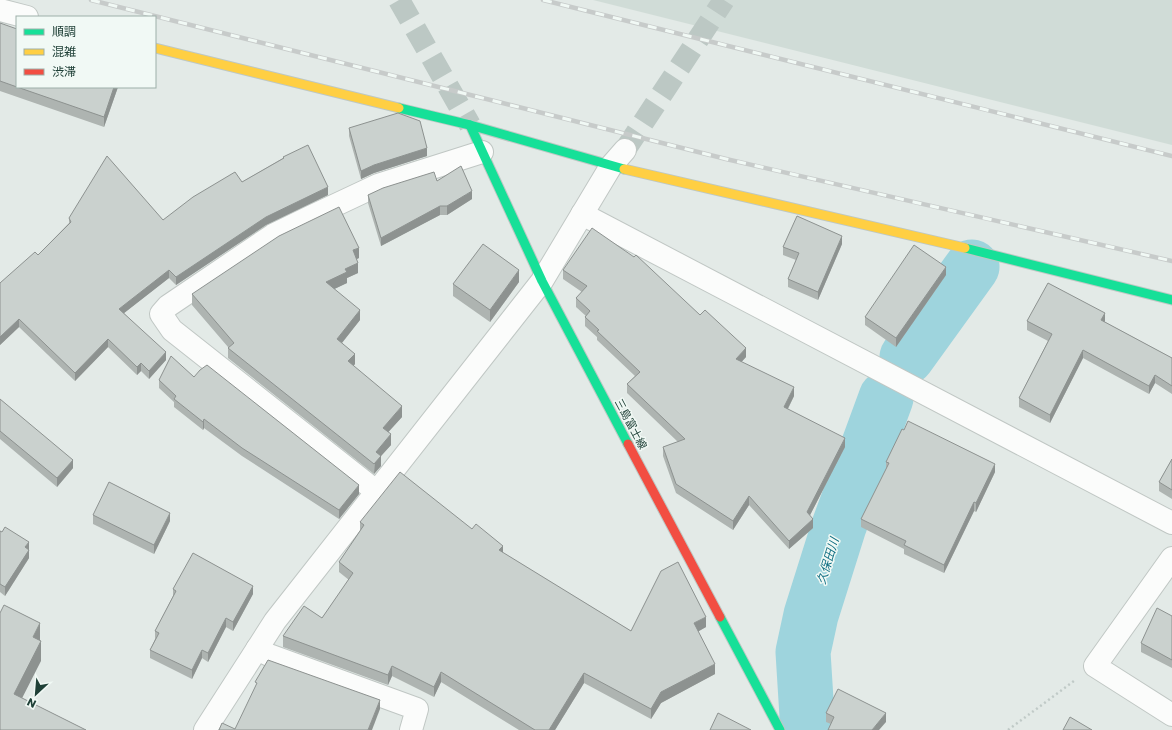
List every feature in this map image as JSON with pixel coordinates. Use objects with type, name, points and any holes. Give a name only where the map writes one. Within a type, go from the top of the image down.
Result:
[{"type":"street","points":[[0,10],[24,16]]},
{"type":"street","points":[[156,48],[470,125],[618,158],[1172,300]]},
{"type":"street","name":"三島富士線","points":[[470,125],[542,281],[780,730]]},
{"type":"street","points":[[377,492],[172,330],[160,314],[168,306],[273,235],[378,185],[482,152]]},
{"type":"street","points":[[205,730],[275,621],[542,281],[618,158]]},
{"type":"street","points":[[582,214],[1172,523]]},
{"type":"street","points":[[1172,558],[1095,666],[1172,715]]},
{"type":"street","points":[[257,649],[269,655],[417,709],[411,730]]},
{"type":"path","points":[[1008,730],[1095,666]]},
{"type":"shaded area","points":[[593,0],[1172,0],[1172,145]]},
{"type":"building","points":[[0,23],[16,29],[16,87],[0,81]]},
{"type":"building","points":[[20,88],[114,88],[104,117]]},
{"type":"building","points":[[398,113],[420,121],[427,148],[374,165],[361,171],[349,128]]},
{"type":"building","points":[[308,145],[328,187],[266,217],[176,277],[169,270],[119,309],[166,352],[149,371],[141,363],[137,367],[108,339],[75,373],[19,319],[0,337],[0,283],[35,252],[38,255],[71,222],[69,218],[107,156],[163,220],[193,197],[235,172],[242,182],[284,158],[283,157]]},
{"type":"building","points":[[461,166],[472,191],[447,206],[440,206],[381,238],[368,195],[383,188],[434,172],[437,181]]},
{"type":"building","points":[[339,207],[359,248],[353,250],[358,263],[345,269],[347,272],[326,282],[360,310],[337,339],[355,354],[348,361],[402,406],[383,428],[391,434],[376,452],[381,456],[374,464],[228,348],[234,343],[192,294],[279,236]]},
{"type":"building","points":[[797,216],[842,236],[818,292],[788,279],[799,253],[783,247]]},
{"type":"building","points":[[592,228],[634,257],[636,255],[700,315],[705,310],[746,348],[736,359],[794,387],[784,407],[845,438],[807,512],[813,519],[789,541],[749,496],[733,521],[676,484],[663,447],[685,439],[627,384],[640,372],[597,331],[599,330],[585,317],[590,311],[576,298],[587,286],[563,270]]},
{"type":"building","points":[[483,244],[519,270],[490,310],[453,284]]},
{"type":"building","points":[[914,245],[946,267],[896,338],[865,317]]},
{"type":"building","points":[[1048,283],[1105,313],[1101,320],[1172,358],[1172,386],[1155,375],[1149,386],[1083,350],[1050,415],[1019,398],[1052,334],[1027,321]]},
{"type":"building","points":[[171,356],[194,377],[207,365],[359,485],[339,510],[242,448],[204,419],[203,422],[174,399],[176,396],[159,380]]},
{"type":"building","points":[[0,399],[73,460],[57,478],[0,431]]},
{"type":"building","points":[[908,421],[995,464],[976,503],[974,502],[944,565],[904,545],[906,541],[861,519],[889,463],[886,462],[902,429],[904,430]]},
{"type":"building","points":[[1172,459],[1172,490],[1159,482]]},
{"type":"building","points":[[400,472],[472,529],[476,524],[503,546],[499,550],[631,631],[661,571],[678,562],[706,617],[694,623],[715,664],[661,692],[651,709],[584,673],[549,730],[535,730],[441,672],[434,687],[392,666],[388,675],[283,636],[304,606],[322,618],[353,573],[339,562],[364,525],[360,522]]},
{"type":"building","points":[[109,482],[170,513],[154,545],[93,515]]},
{"type":"building","points":[[5,527],[29,542],[25,547],[29,550],[5,587],[0,584],[0,531],[2,532]]},
{"type":"building","points":[[193,553],[253,586],[233,622],[226,618],[208,653],[202,650],[192,670],[150,650],[159,633],[155,631],[176,591],[173,589]]},
{"type":"building","points":[[4,605],[40,623],[33,637],[41,641],[14,694],[86,730],[0,730],[0,613]]},
{"type":"building","points":[[1157,608],[1172,616],[1172,660],[1141,643]]},
{"type":"building","points":[[268,660],[380,700],[368,730],[219,730],[222,723],[235,729],[257,683],[255,682]]},
{"type":"building","points":[[838,689],[886,713],[872,730],[828,730],[834,717],[826,713]]},
{"type":"building","points":[[718,713],[751,730],[710,730]]},
{"type":"building","points":[[1070,717],[1092,730],[1063,730]]},
{"type":"waterway","name":"久保田川","points":[[907,357],[972,267]]},
{"type":"waterway","name":"久保田川","points":[[806,730],[807,716],[803,652],[811,615],[839,526],[886,398]]},
{"type":"tunnel","points":[[399,0],[470,125]]},
{"type":"tunnel","points":[[625,150],[724,0]]},
{"type":"railway","points":[[91,0],[155,16]]},
{"type":"railway","points":[[543,0],[1172,156]]},
{"type":"railway","points":[[156,16],[726,159],[1172,261]]},
{"type":"traffic: fast","points":[[399,108],[470,125],[624,169]]},
{"type":"traffic: fast","points":[[470,125],[542,281],[628,444]]},
{"type":"traffic: fast","points":[[965,248],[1172,300]]},
{"type":"traffic: fast","points":[[720,617],[780,730]]},
{"type":"traffic: slow","points":[[156,48],[399,108]]},
{"type":"traffic: slow","points":[[624,169],[965,248]]},
{"type":"traffic: jam","points":[[628,444],[720,617]]}]
